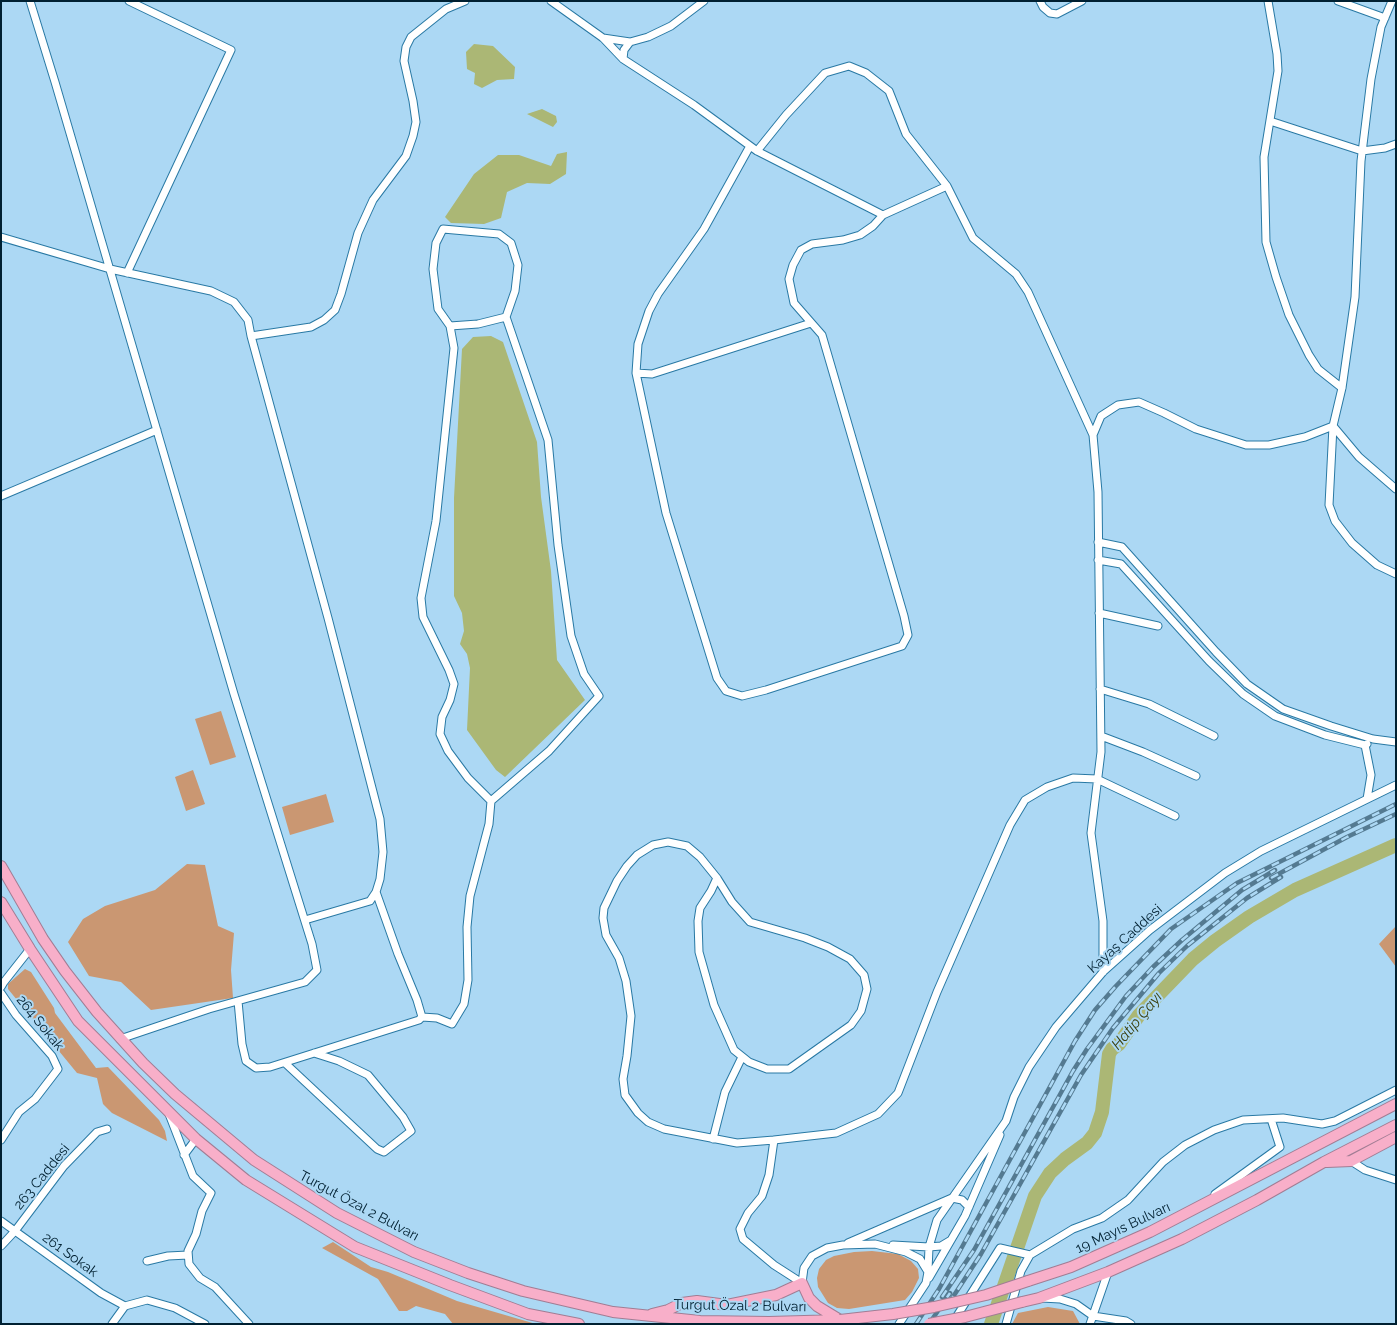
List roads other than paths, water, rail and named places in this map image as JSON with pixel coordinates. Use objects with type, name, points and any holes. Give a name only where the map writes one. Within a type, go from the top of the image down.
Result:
[{"type":"highway","name":"Turgut Özal 2 Bulvarı","points":[[1,866],[43,939],[92,1005],[120,1038],[175,1094],[248,1155],[286,1182],[337,1213],[414,1252],[468,1273],[548,1298],[613,1312],[700,1321],[840,1320]]},
{"type":"highway","points":[[1,902],[78,1021],[196,1139],[246,1180],[355,1247],[528,1314],[579,1324]]},
{"type":"highway","name":"19 Mayıs Bulvarı","points":[[840,1320],[893,1314],[986,1295],[1071,1267],[1188,1213],[1396,1104]]},
{"type":"highway","points":[[929,1324],[1039,1298],[1108,1272],[1182,1239],[1396,1125]]},
{"type":"highway","points":[[1324,1162],[1351,1161],[1396,1136]]},
{"type":"highway","points":[[641,1316],[668,1310],[682,1303],[696,1301],[727,1305],[776,1295],[802,1283],[809,1298],[817,1306],[840,1320]]},
{"type":"street","points":[[30,1],[56,82],[234,694],[305,920],[312,944],[316,970],[305,982],[120,1038]]},
{"type":"street","points":[[127,272],[231,50],[129,1]]},
{"type":"street","points":[[251,336],[311,326],[324,320],[335,310],[358,233],[373,200],[406,156],[414,136],[416,122],[404,61],[406,48],[411,38],[446,9],[465,1]]},
{"type":"street","points":[[551,1],[603,38],[623,59],[694,105],[757,151],[883,215]]},
{"type":"street","points":[[603,38],[630,42],[648,37],[670,26],[704,1]]},
{"type":"street","points":[[1040,1],[1043,7],[1050,13],[1057,14],[1082,1]]},
{"type":"street","points":[[1268,1],[1278,71],[1264,157],[1266,242],[1289,315],[1308,355],[1318,370],[1342,388]]},
{"type":"street","points":[[1338,1],[1385,18]]},
{"type":"street","points":[[1392,1],[1381,27],[1371,79],[1362,151],[1355,297],[1342,388],[1333,426],[1329,505],[1335,521],[1352,544],[1378,565],[1396,574]]},
{"type":"street","points":[[623,59],[624,50],[630,42]]},
{"type":"street","points":[[757,151],[786,115],[825,74],[849,66],[866,73],[889,91],[906,134],[947,186],[974,238],[1016,274],[1028,292],[1093,435],[1098,492],[1101,752],[1091,833],[1103,921],[1103,972]]},
{"type":"street","points":[[1270,121],[1362,151],[1385,148],[1396,144]]},
{"type":"street","points":[[750,146],[704,229],[658,294],[649,311],[638,344],[636,373],[666,513],[717,678],[726,691],[742,696],[902,646],[908,635],[822,335],[794,303],[789,279],[800,250],[812,244],[843,240],[860,235],[873,226],[883,215],[947,186]]},
{"type":"street","points":[[238,1001],[246,1060],[256,1068],[284,1063],[419,1020],[422,1017],[437,1018],[452,1024],[464,1004],[468,980],[467,927],[470,896],[490,824],[491,802],[549,751],[599,696],[584,674],[571,636],[558,545],[548,440],[506,317],[515,291],[518,264],[511,243],[499,234],[442,229],[436,243],[433,269],[438,309],[450,326],[454,348],[436,521],[421,598],[422,617],[450,670],[454,684],[450,700],[442,716],[440,734],[448,751],[468,778],[491,802]]},
{"type":"street","points":[[1,237],[110,269],[211,291],[234,302],[248,320],[380,819],[383,852],[380,879],[376,892],[370,901],[305,920]]},
{"type":"street","points":[[450,326],[478,324],[506,317]]},
{"type":"street","points":[[636,373],[652,374],[811,323]]},
{"type":"street","points":[[1093,435],[1101,416],[1118,405],[1139,402],[1196,429],[1246,445],[1269,446],[1305,437],[1333,426]]},
{"type":"street","points":[[1333,426],[1358,457],[1396,489]]},
{"type":"street","points":[[1,496],[157,430]]},
{"type":"street","points":[[1098,542],[1122,547],[1247,684],[1283,709],[1373,739],[1396,742]]},
{"type":"street","points":[[1098,560],[1121,564],[1209,661],[1243,694],[1275,716],[1325,735],[1365,746]]},
{"type":"street","points":[[1099,613],[1158,626]]},
{"type":"street","points":[[1100,689],[1150,704],[1214,736]]},
{"type":"street","points":[[1101,736],[1143,752],[1196,776]]},
{"type":"street","points":[[1365,746],[1373,739]]},
{"type":"street","points":[[1365,746],[1371,775],[1367,800]]},
{"type":"street","points":[[717,878],[700,908],[698,921],[699,952],[714,1006],[734,1050],[749,1062],[767,1069],[789,1069],[851,1025],[862,1011],[867,989],[864,975],[850,959],[804,938],[750,922],[732,902],[717,878],[700,857],[687,846],[668,842],[653,846],[637,855],[617,881],[604,908],[603,918],[606,935],[619,958],[630,1007],[627,1056],[623,1079],[625,1095],[638,1113],[648,1122],[664,1129],[713,1139],[737,1143],[836,1133],[878,1114],[898,1093],[937,992],[1010,825],[1025,800],[1047,787],[1072,778],[1098,779],[1175,816]]},
{"type":"street","name":"Kayaş Caddesi","points":[[899,1324],[926,1283],[929,1247],[937,1220],[1006,1121],[1014,1097],[1029,1067],[1056,1027],[1103,972],[1150,930],[1226,873],[1261,851],[1396,785]]},
{"type":"street","points":[[376,892],[422,1017]]},
{"type":"street","name":"264 Sokak","points":[[1,987],[30,949]]},
{"type":"street","name":"264 Sokak","points":[[1,993],[16,1015],[52,1056],[58,1069],[35,1099],[19,1112],[1,1140]]},
{"type":"street","points":[[284,1063],[377,1149],[384,1152],[411,1131],[403,1117],[368,1075],[339,1061],[314,1053]]},
{"type":"street","points":[[713,1139],[725,1092],[742,1056]]},
{"type":"street","points":[[1006,1324],[1021,1271],[1030,1255],[1073,1229],[1102,1218],[1128,1200],[1163,1162],[1185,1145],[1214,1130],[1243,1120],[1283,1118],[1322,1124],[1335,1121],[1396,1090]]},
{"type":"street","points":[[167,1109],[193,1176],[211,1193],[202,1211],[196,1234],[188,1251],[189,1264],[200,1278],[215,1287],[250,1324]]},
{"type":"street","points":[[1188,1213],[1280,1147],[1271,1119]]},
{"type":"street","points":[[926,1283],[969,1207],[1006,1121]]},
{"type":"street","name":"263 Caddesi","points":[[1,1246],[15,1231],[64,1166],[97,1132],[107,1129]]},
{"type":"street","points":[[184,1155],[196,1139]]},
{"type":"street","points":[[774,1140],[769,1175],[762,1196],[748,1213],[740,1229],[743,1239],[774,1265],[802,1283],[804,1268],[812,1256],[826,1248],[843,1245],[875,1244],[929,1247],[941,1246],[951,1240]]},
{"type":"street","points":[[1351,1161],[1365,1170],[1396,1180]]},
{"type":"street","points":[[843,1245],[952,1198],[962,1200],[969,1207]]},
{"type":"street","name":"261 Sokak","points":[[1,1221],[101,1293],[125,1306]]},
{"type":"street","points":[[875,1244],[906,1252],[920,1259],[928,1272]]},
{"type":"street","points":[[952,1324],[1000,1248],[1030,1255]]},
{"type":"street","points":[[147,1261],[168,1256],[188,1256]]},
{"type":"street","points":[[1090,1324],[1108,1272]]},
{"type":"street","points":[[1039,1298],[1060,1299],[1076,1304],[1093,1316],[1126,1321],[1131,1324]]},
{"type":"street","points":[[112,1324],[125,1306],[147,1300],[175,1308],[201,1323]]},
{"type":"waterway","name":"Hatip Çayı","points":[[991,1324],[1035,1196],[1050,1173],[1087,1143],[1095,1133],[1102,1112],[1109,1054],[1119,1044],[1139,1015],[1193,959],[1249,917],[1295,890],[1396,845]]},
{"type":"railway","points":[[916,1324],[939,1289],[1075,1041],[1095,1010],[1116,986],[1171,929],[1237,883],[1396,804]]},
{"type":"railway","points":[[1271,878],[1347,837],[1396,814]]},
{"type":"railway","points":[[942,1297],[974,1250],[1073,1071],[1126,996],[1182,940],[1242,890],[1275,870]]},
{"type":"railway","points":[[949,1303],[981,1254],[1081,1075],[1113,1028],[1159,973],[1187,946],[1247,898],[1281,877]]},
{"type":"railway","points":[[929,1324],[950,1293]]}]
